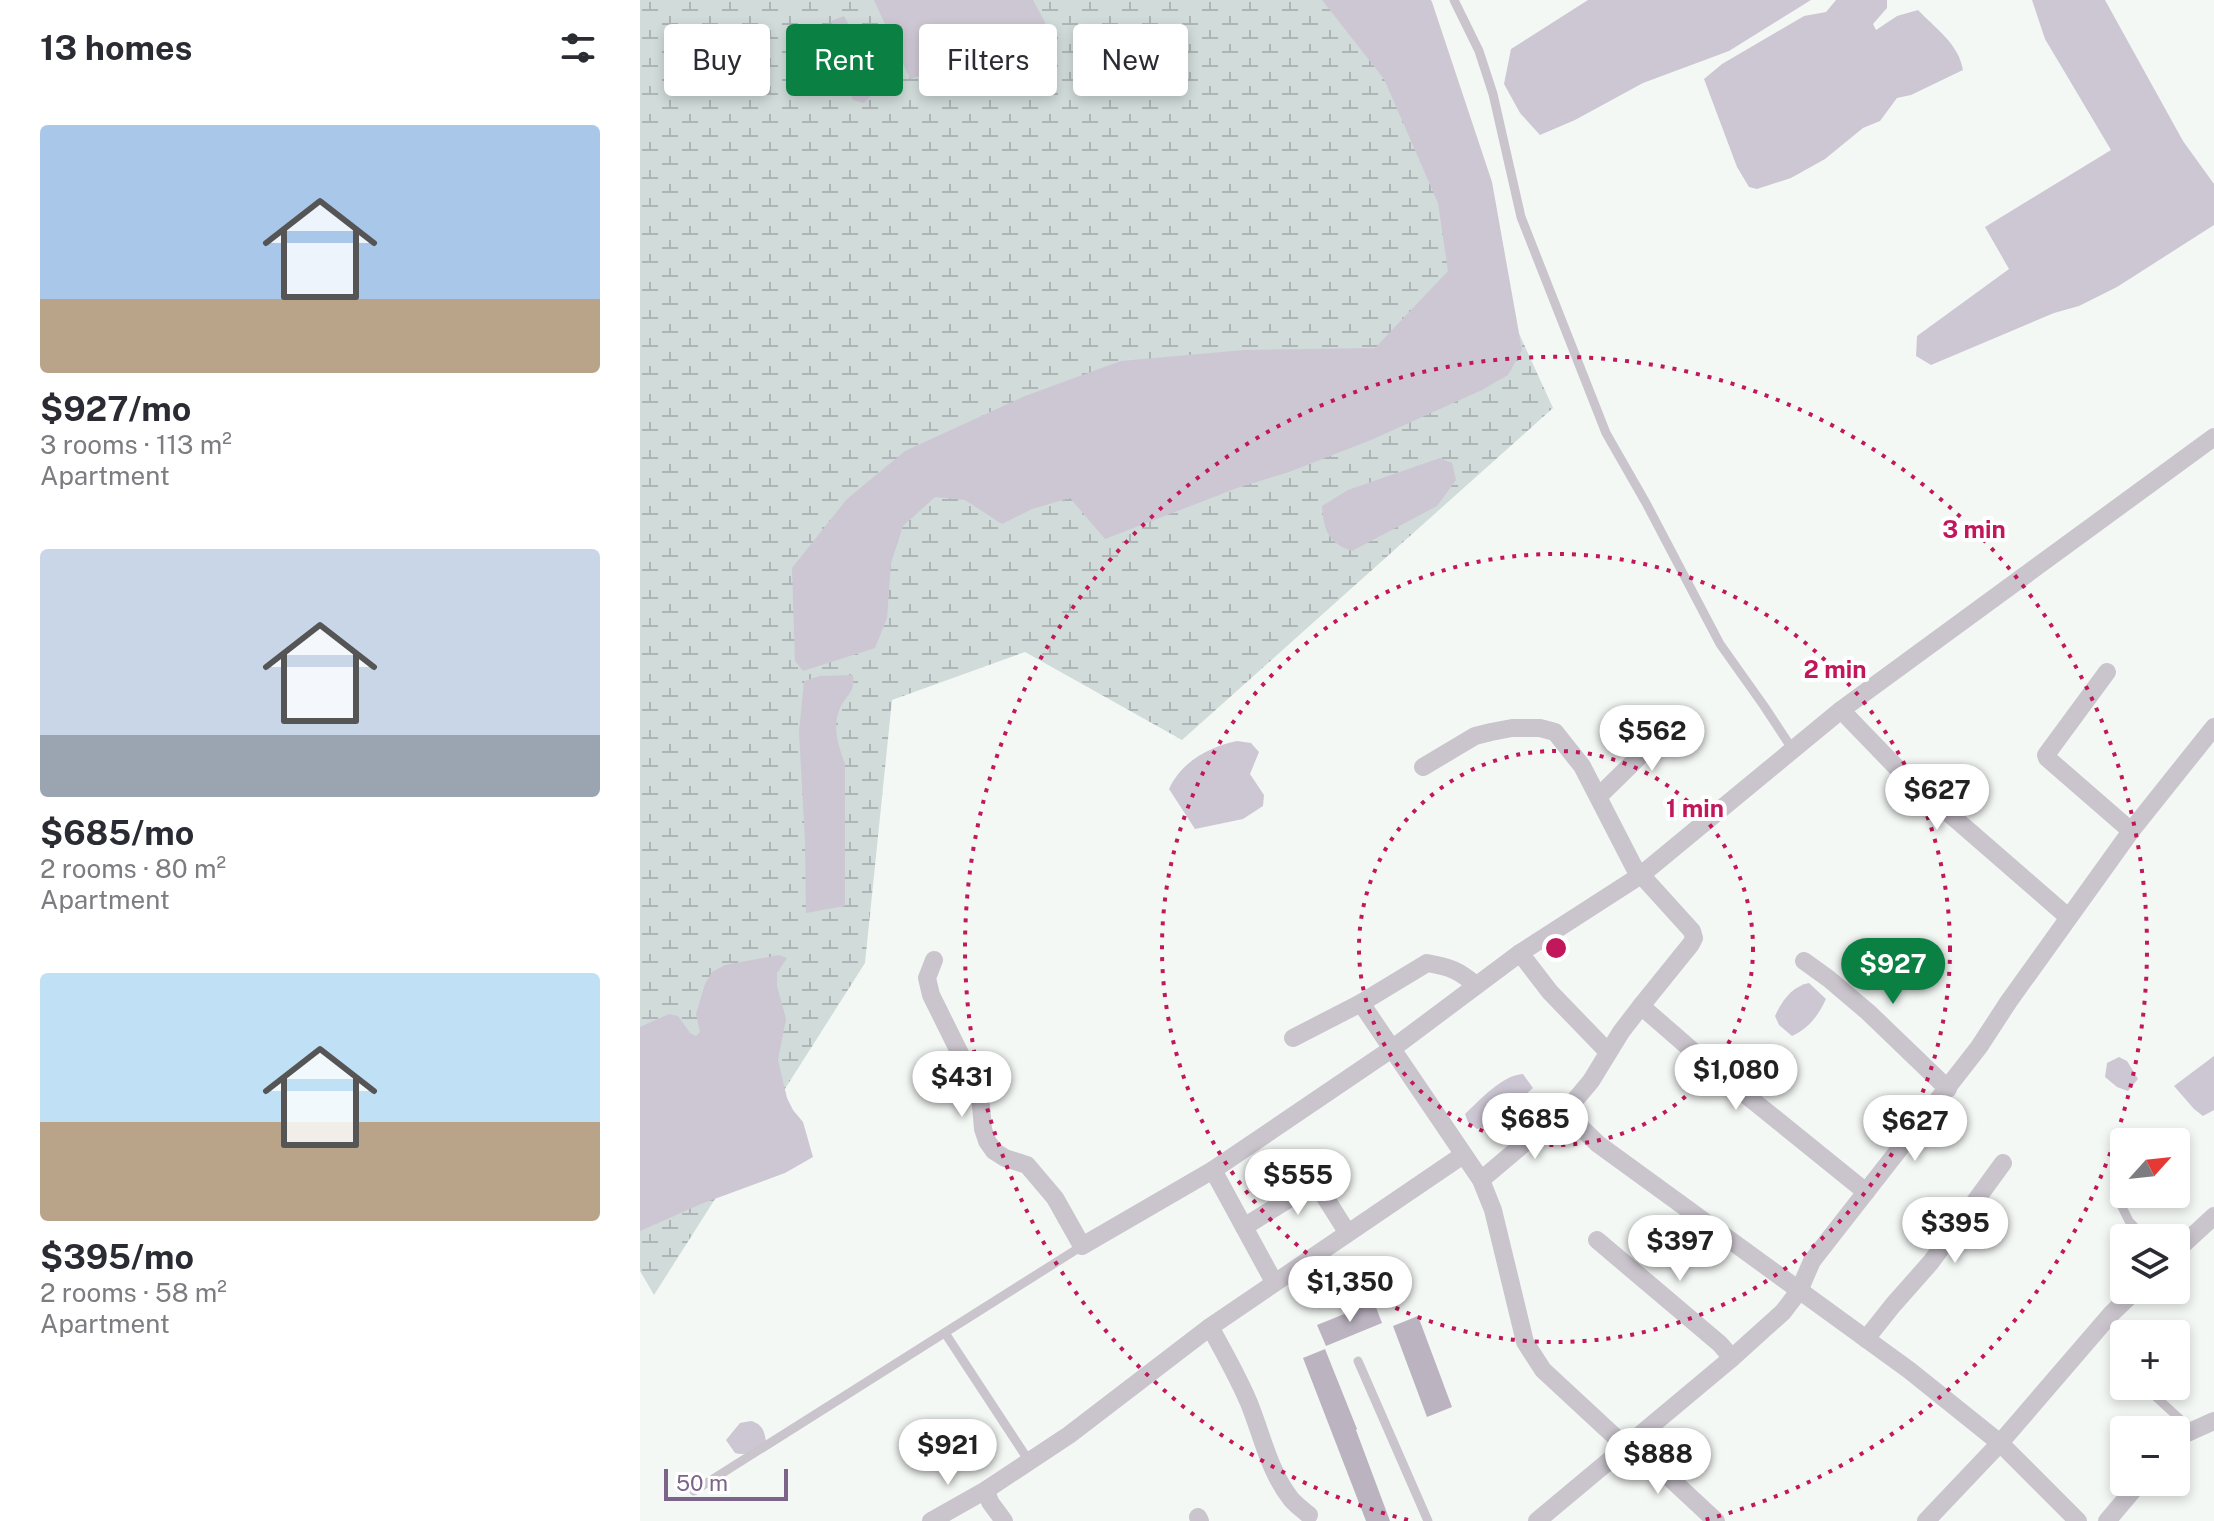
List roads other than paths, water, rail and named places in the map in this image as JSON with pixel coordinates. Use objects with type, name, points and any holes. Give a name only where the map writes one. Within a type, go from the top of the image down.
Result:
[{"type":"street","points":[[934,960],[927,978],[931,995],[980,1094],[987,1141],[994,1151],[1005,1158],[1027,1165],[1055,1198],[1082,1246],[1213,1170],[1393,1048],[1520,953],[1641,875],[1841,710],[2214,437]]},
{"type":"street","points":[[2107,672],[2046,755],[2131,831]]},
{"type":"street","points":[[1841,710],[1899,770],[2068,917]]},
{"type":"street","points":[[1599,796],[1679,721]]},
{"type":"street","points":[[1537,1521],[1783,1312],[1799,1291],[1812,1261],[1948,1089],[2131,831],[2214,727]]},
{"type":"street","points":[[1423,767],[1475,736],[1512,728],[1540,728],[1555,732],[1582,766],[1634,867],[1692,931],[1694,938],[1621,1032],[1591,1081],[1565,1112],[1481,1180]]},
{"type":"street","points":[[1520,953],[1550,992],[1608,1052]]},
{"type":"street","points":[[1804,961],[1868,1012],[1948,1089]]},
{"type":"street","points":[[1293,1038],[1361,1003],[1427,963],[1460,972],[1476,985]]},
{"type":"street","points":[[1361,1003],[1481,1180],[1493,1210],[1519,1327],[1543,1370],[1716,1521]]},
{"type":"street","points":[[1641,1006],[1866,1192]]},
{"type":"street","points":[[1565,1112],[1598,1144],[1866,1339],[2000,1443],[2078,1521]]},
{"type":"street","points":[[931,1521],[986,1490],[1069,1435],[1210,1327],[1463,1155]]},
{"type":"street","points":[[1866,1339],[1931,1262],[2003,1163]]},
{"type":"street","points":[[1213,1170],[1274,1282]]},
{"type":"street","points":[[1244,1227],[1315,1184],[1347,1232]]},
{"type":"street","points":[[2190,1238],[2214,1216]]},
{"type":"street","points":[[1597,1240],[1720,1344],[1732,1358]]},
{"type":"street","points":[[1926,1521],[2000,1443],[2121,1304]]},
{"type":"street","points":[[1210,1327],[1230,1361],[1248,1402],[1266,1455],[1291,1500],[1309,1515]]},
{"type":"street","points":[[2190,1431],[2214,1421]]},
{"type":"street","points":[[986,1490],[990,1502],[1004,1521]]},
{"type":"street","points":[[2107,1521],[2128,1496]]},
{"type":"lane","points":[[1454,0],[1479,51],[1493,94],[1521,217],[1606,433],[1720,644],[1793,750]]},
{"type":"lane","points":[[694,1491],[1082,1246]]},
{"type":"lane","points":[[945,1333],[1029,1461]]},
{"type":"lane","points":[[1358,1361],[1428,1521]]},
{"type":"lane","points":[[2156,1400],[2169,1416]]}]
